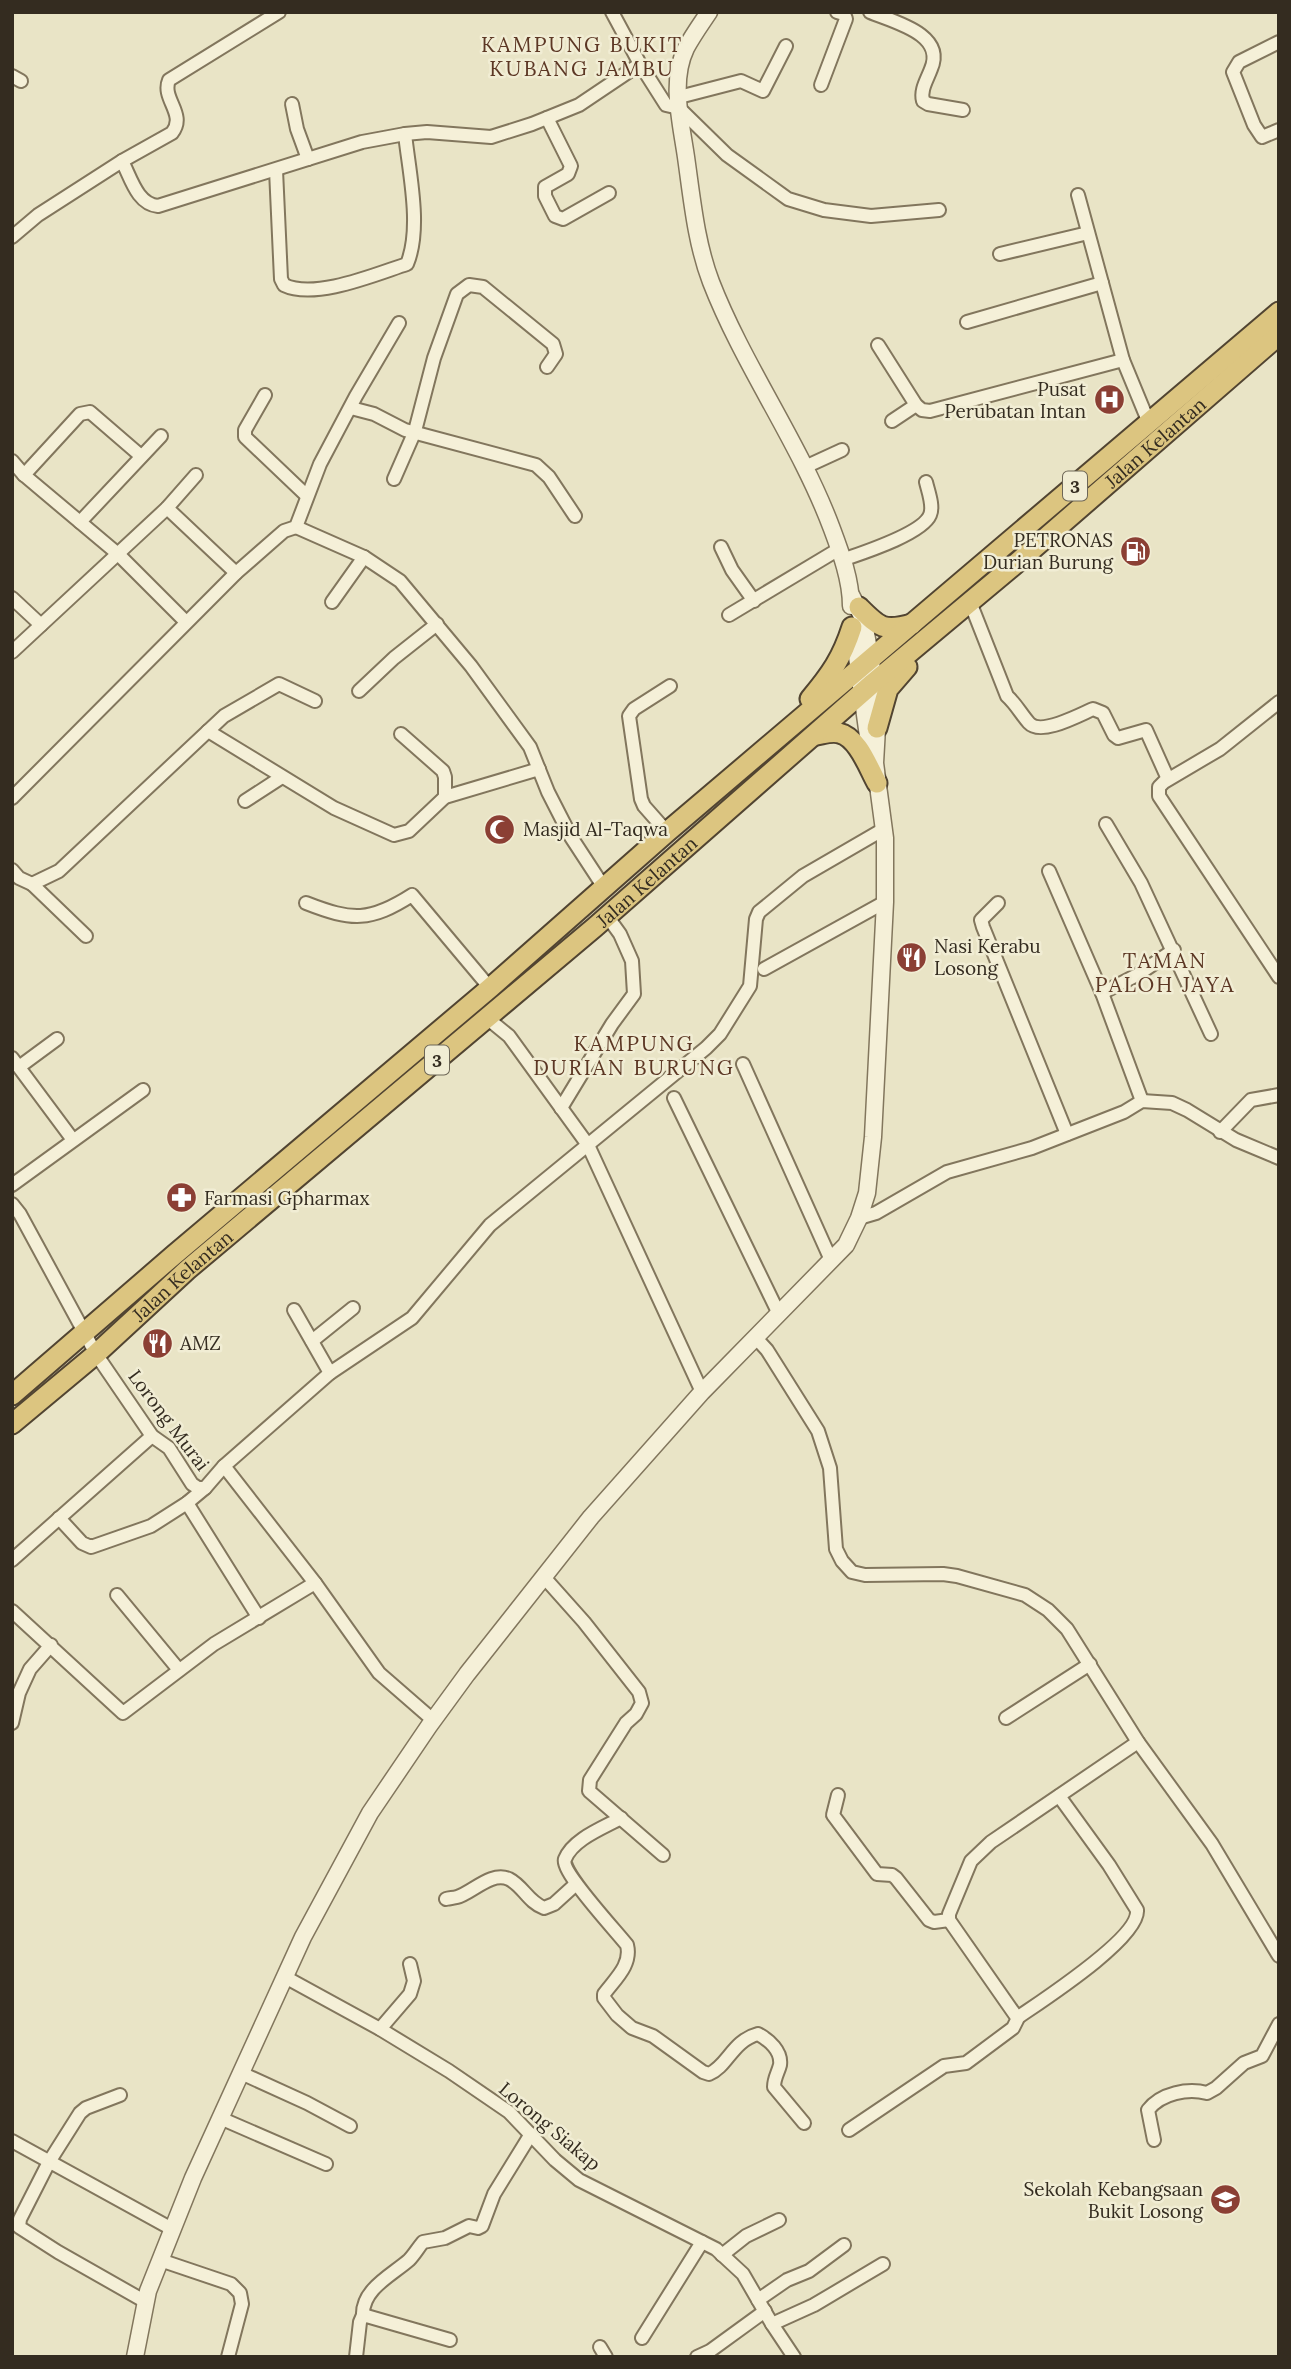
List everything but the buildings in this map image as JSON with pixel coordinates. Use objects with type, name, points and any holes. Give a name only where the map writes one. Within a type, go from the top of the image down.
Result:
[{"type":"highway","name":"Jalan Kelantan","points":[[12,1424],[96,1354],[187,1270],[487,1018],[816,735],[915,623],[1279,312]]},
{"type":"highway","name":"Jalan Kelantan","points":[[12,1395],[555,933],[759,754],[970,602],[1279,335]]},
{"type":"highway","points":[[855,601],[876,623],[893,629],[915,623]]},
{"type":"highway","points":[[877,728],[888,688],[946,621]]},
{"type":"highway","points":[[759,754],[832,673],[846,647],[852,627]]},
{"type":"highway","points":[[816,735],[836,732],[847,737],[854,743],[877,783]]},
{"type":"highway","points":[[555,933],[562,938],[601,921]]},
{"type":"street","points":[[12,237],[38,215],[122,161],[172,133],[176,127],[177,115],[166,90],[169,80],[279,12]]},
{"type":"street","points":[[612,12],[666,105],[733,81],[741,81],[763,91],[786,46]]},
{"type":"street","points":[[709,12],[686,50],[678,72],[679,102],[693,206],[710,280],[805,467],[841,554],[855,601],[865,677],[869,748],[875,763]]},
{"type":"street","points":[[870,12],[924,36],[932,47],[934,62],[921,93],[923,101],[962,110]]},
{"type":"street","points":[[821,85],[846,19],[843,13]]},
{"type":"street","points":[[1279,42],[1239,62],[1233,72],[1254,125],[1262,137],[1279,130]]},
{"type":"street","points":[[122,161],[141,199],[150,205],[158,206],[352,145],[405,134],[427,132],[491,137],[586,101],[640,64]]},
{"type":"street","points":[[679,102],[727,155],[788,199],[824,210],[871,216],[939,210]]},
{"type":"street","points":[[292,104],[297,129],[308,159]]},
{"type":"street","points":[[547,118],[571,166],[568,174],[545,187],[545,196],[555,216],[562,219],[609,193]]},
{"type":"street","points":[[276,170],[281,279],[284,285],[306,289],[346,284],[407,264],[414,226],[405,134]]},
{"type":"street","points":[[1077,195],[1123,360],[1149,423]]},
{"type":"street","points":[[1000,254],[1088,233]]},
{"type":"street","points":[[967,322],[1102,284]]},
{"type":"street","points":[[394,479],[415,431],[434,358],[457,294],[469,285],[482,287],[553,344],[556,354],[547,367]]},
{"type":"street","points":[[296,527],[320,464],[399,323]]},
{"type":"street","points":[[878,345],[916,405],[922,410],[930,411],[1123,360]]},
{"type":"street","points":[[265,395],[245,430],[244,438],[307,496]]},
{"type":"street","points":[[891,421],[916,405]]},
{"type":"street","points":[[351,408],[374,414],[397,428],[536,465],[548,477],[575,516]]},
{"type":"street","points":[[24,475],[85,411],[90,412],[141,456]]},
{"type":"street","points":[[80,522],[161,436]]},
{"type":"street","points":[[805,467],[842,450]]},
{"type":"street","points":[[12,461],[24,475],[118,554],[186,622]]},
{"type":"street","points":[[12,652],[167,508],[196,475]]},
{"type":"street","points":[[729,615],[841,554],[900,538],[927,519],[931,513],[926,482]]},
{"type":"street","points":[[167,508],[236,573]]},
{"type":"street","points":[[12,798],[236,573],[284,531],[296,527],[364,557],[400,581],[437,624],[530,747],[571,837],[605,889]]},
{"type":"street","points":[[721,547],[732,570],[754,601]]},
{"type":"street","points":[[332,602],[364,557]]},
{"type":"street","points":[[12,598],[41,625]]},
{"type":"street","points":[[135,2357],[146,2302],[172,2229],[303,1937],[370,1813],[433,1720],[590,1517],[702,1392],[846,1245],[859,1218],[867,1194],[873,1136],[885,902],[884,828],[875,763],[877,728],[852,627],[855,601]]},
{"type":"street","points":[[970,602],[1007,696],[1030,724],[1034,727],[1049,727],[1093,709],[1103,713],[1118,738],[1146,730],[1168,779]]},
{"type":"street","points":[[359,691],[394,658],[437,624]]},
{"type":"street","points":[[33,884],[46,879],[67,864],[224,716],[274,685],[285,685],[315,701]]},
{"type":"street","points":[[667,832],[641,799],[629,716],[634,709],[670,686]]},
{"type":"street","points":[[1279,702],[1220,749],[1168,779],[1158,788],[1159,796],[1279,977]]},
{"type":"street","points":[[208,730],[334,808],[394,835],[409,831],[445,797],[539,769]]},
{"type":"street","points":[[401,734],[443,771],[445,797]]},
{"type":"street","points":[[246,801],[282,777]]},
{"type":"street","points":[[1106,824],[1141,883],[1211,1034]]},
{"type":"street","points":[[59,1518],[82,1543],[91,1547],[151,1526],[205,1488],[225,1466],[330,1373],[412,1318],[490,1224],[720,1034],[750,986],[756,919],[760,912],[803,876],[884,828]]},
{"type":"street","points":[[1049,871],[1102,993],[1142,1101]]},
{"type":"street","points":[[14,878],[33,884],[86,936]]},
{"type":"street","points":[[306,903],[329,912],[356,917],[386,911],[412,895],[490,988]]},
{"type":"street","points":[[764,970],[885,902]]},
{"type":"street","points":[[998,903],[981,920],[983,927],[1067,1134]]},
{"type":"street","points":[[561,1108],[612,1024],[634,994],[632,961],[620,934],[601,921]]},
{"type":"street","points":[[1102,993],[1137,975],[1174,950]]},
{"type":"street","points":[[487,1018],[509,1036],[588,1145],[702,1392]]},
{"type":"street","points":[[57,1039],[15,1062],[73,1140]]},
{"type":"street","points":[[743,1064],[831,1260]]},
{"type":"street","points":[[12,1185],[143,1090]]},
{"type":"street","points":[[1220,1132],[1251,1100],[1279,1095]]},
{"type":"street","points":[[674,1098],[779,1314]]},
{"type":"street","points":[[859,1218],[876,1213],[947,1171],[1032,1148],[1124,1112],[1142,1101],[1172,1103],[1220,1132],[1279,1158]]},
{"type":"street","name":"Lorong Murai","points":[[15,1212],[96,1354],[152,1436],[169,1448],[192,1485],[205,1488]]},
{"type":"street","points":[[312,1341],[353,1308]]},
{"type":"street","points":[[293,1310],[330,1373]]},
{"type":"street","points":[[756,1338],[767,1350],[823,1443],[830,1468],[836,1549],[842,1561],[852,1572],[865,1575],[943,1574],[1025,1595],[1048,1610],[1068,1629],[1138,1742],[1212,1844],[1279,1955]]},
{"type":"street","points":[[12,1560],[152,1436]]},
{"type":"street","points":[[225,1466],[315,1583],[379,1673],[433,1720]]},
{"type":"street","points":[[187,1503],[259,1618]]},
{"type":"street","points":[[544,1576],[639,1692],[642,1703],[636,1714],[626,1723],[588,1786],[589,1791],[663,1855]]},
{"type":"street","points":[[12,1611],[123,1713],[214,1644],[315,1583]]},
{"type":"street","points":[[117,1595],[179,1670]]},
{"type":"street","points":[[12,1723],[16,1690],[51,1645]]},
{"type":"street","points":[[1006,1718],[1090,1664]]},
{"type":"street","points":[[849,2130],[944,2066],[966,2063],[1016,2025],[1017,2018],[948,1920],[971,1861],[991,1842],[1138,1742]]},
{"type":"street","points":[[838,1795],[833,1815],[877,1874],[892,1875],[896,1878],[929,1920],[948,1920]]},
{"type":"street","points":[[1017,2018],[1090,1966],[1132,1926],[1138,1916],[1109,1865],[1059,1796]]},
{"type":"street","points":[[621,1818],[585,1838],[564,1861],[564,1867],[627,1945],[630,1955],[604,1998],[632,2028],[653,2036],[709,2074],[716,2071],[736,2046],[750,2036],[758,2034],[768,2039],[777,2051],[780,2063],[774,2077],[774,2087],[804,2123]]},
{"type":"street","points":[[446,1899],[458,1897],[485,1882],[500,1878],[509,1879],[535,1905],[544,1908],[554,1904],[576,1884]]},
{"type":"street","points":[[380,2029],[410,1994],[414,1981],[410,1964]]},
{"type":"street","name":"Lorong Siakap","points":[[285,1977],[380,2029],[469,2084],[509,2112],[555,2160],[579,2180],[702,2242],[722,2255],[743,2274],[794,2357]]},
{"type":"street","points":[[1154,2140],[1148,2110],[1153,2104],[1174,2094],[1194,2089],[1207,2093],[1216,2088],[1244,2063],[1262,2056],[1279,2024]]},
{"type":"street","points":[[241,2073],[350,2126]]},
{"type":"street","points":[[120,2095],[86,2108],[49,2162],[20,2219],[19,2227],[146,2302]]},
{"type":"street","points":[[220,2118],[327,2165]]},
{"type":"street","points":[[356,2357],[362,2306],[370,2292],[412,2258],[423,2242],[445,2238],[469,2226],[482,2226],[494,2194],[531,2134]]},
{"type":"street","points":[[12,2141],[172,2229]]},
{"type":"street","points":[[722,2255],[746,2236],[779,2220]]},
{"type":"street","points":[[642,2338],[702,2242]]},
{"type":"street","points":[[697,2357],[710,2351],[787,2280],[809,2272],[844,2245]]},
{"type":"street","points":[[160,2260],[231,2284],[240,2292],[242,2304],[228,2357]]},
{"type":"street","points":[[772,2324],[814,2305],[883,2264]]},
{"type":"street","points":[[363,2315],[450,2340]]},
{"type":"place","name":"Pusat Perubatan Intan","points":[[1109,400]]},
{"type":"place","name":"PETRONAS Durian Burung","points":[[1136,551]]},
{"type":"place","name":"Masjid Al-Taqwa","points":[[500,829]]},
{"type":"place","name":"Nasi Kerabu Losong","points":[[911,957]]},
{"type":"place","name":"Farmasi Gpharmax","points":[[181,1198]]},
{"type":"place","name":"AMZ","points":[[157,1343]]},
{"type":"place","name":"Sekolah Kebangsaan Bukit Losong","points":[[1226,2200]]},
{"type":"district","name":"KAMPUNG BUKIT KUBANG JAMBU","points":[[582,56]]},
{"type":"district","name":"TAMAN PALOH JAYA","points":[[1165,972]]},
{"type":"district","name":"KAMPUNG DURIAN BURUNG","points":[[634,1055]]}]
